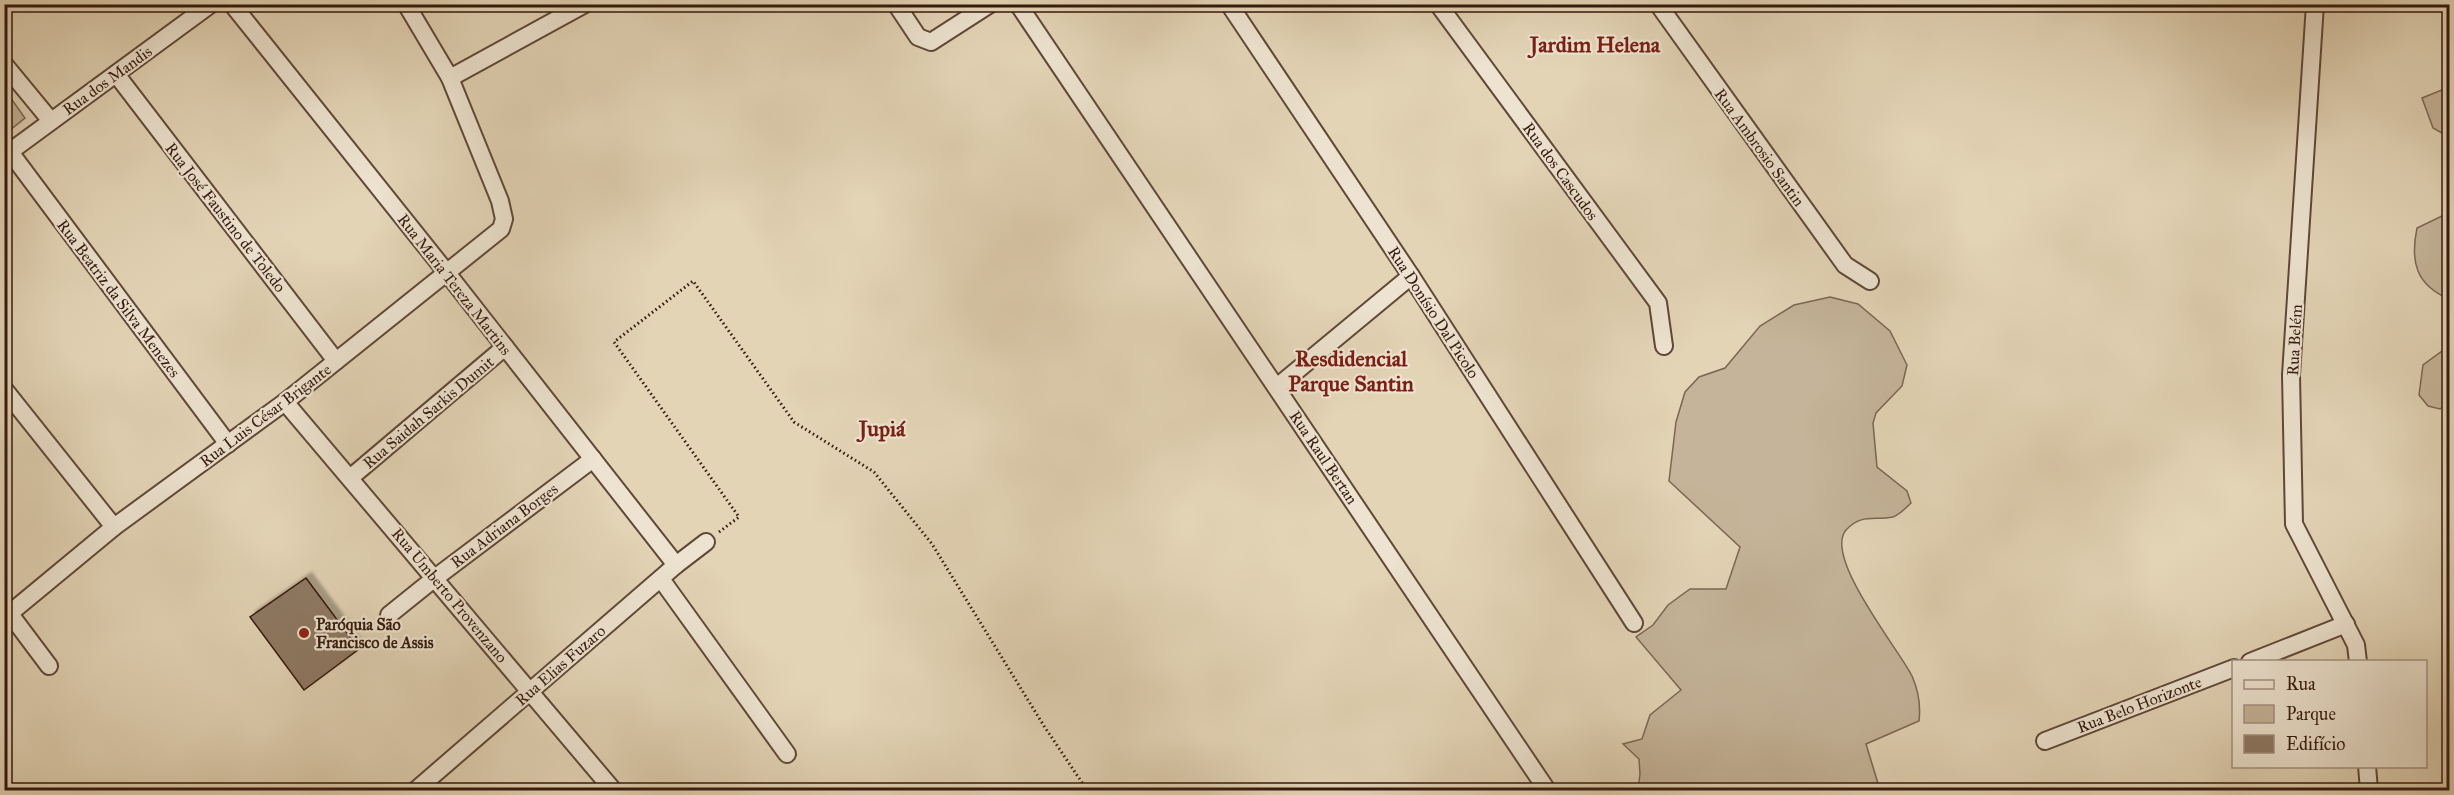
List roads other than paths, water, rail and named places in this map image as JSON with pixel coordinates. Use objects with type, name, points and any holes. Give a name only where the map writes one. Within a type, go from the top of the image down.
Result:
[{"type":"street","name":"Rua Maria Tereza Martins","points":[[232,4],[506,347],[676,565]]},
{"type":"street","points":[[405,4],[450,78],[585,4]]},
{"type":"street","points":[[896,4],[918,37],[931,42],[990,4]]},
{"type":"street","name":"Rua Raul Bertan","points":[[1018,4],[1547,790]]},
{"type":"street","name":"Rua Donísio Dal Picolo","points":[[1229,4],[1411,276],[1634,623]]},
{"type":"street","name":"Rua dos Cascudos","points":[[1438,4],[1658,303],[1664,346]]},
{"type":"street","name":"Rua Ambrosio Santin","points":[[1658,4],[1845,265],[1870,281]]},
{"type":"street","name":"Rua Belém","points":[[2315,4],[2292,375],[2294,524],[2356,645],[2358,660]]},
{"type":"street","name":"Rua dos Mandis","points":[[7,154],[210,5]]},
{"type":"street","points":[[4,64],[51,121]]},
{"type":"street","name":"Rua José Faustino de Toledo","points":[[116,74],[336,361]]},
{"type":"street","name":"Rua Luis César Brigante","points":[[6,613],[114,527],[285,402],[501,229],[504,219],[500,201],[450,78]]},
{"type":"street","name":"Rua Beatriz da Silva Menezes","points":[[7,154],[228,444]]},
{"type":"street","points":[[1277,387],[1411,276]]},
{"type":"street","name":"Rua Saidah Sarkis Dumit","points":[[350,478],[506,347]]},
{"type":"street","points":[[4,389],[114,527]]},
{"type":"street","name":"Rua Umberto Provenzano","points":[[285,402],[613,790]]},
{"type":"street","name":"Rua Adriana Borges","points":[[388,615],[593,459]]},
{"type":"street","name":"Rua Elias Fuzaro","points":[[416,790],[676,565],[706,542]]},
{"type":"street","points":[[661,579],[787,754]]},
{"type":"street","points":[[6,613],[49,666]]},
{"type":"street","points":[[2255,660],[2346,624]]},
{"type":"street","name":"Rua Belo Horizonte","points":[[2045,741],[2232,669]]},
{"type":"street","points":[[2367,768],[2369,790]]},
{"type":"place","name":"Paróquia São Francisco de Assis","points":[[304,633]]},
{"type":"district","name":"Jardim Helena","points":[[1595,44]]},
{"type":"district","name":"Resdidencial Parque Santin","points":[[1351,370]]},
{"type":"district","name":"Jupiá","points":[[882,428]]}]
